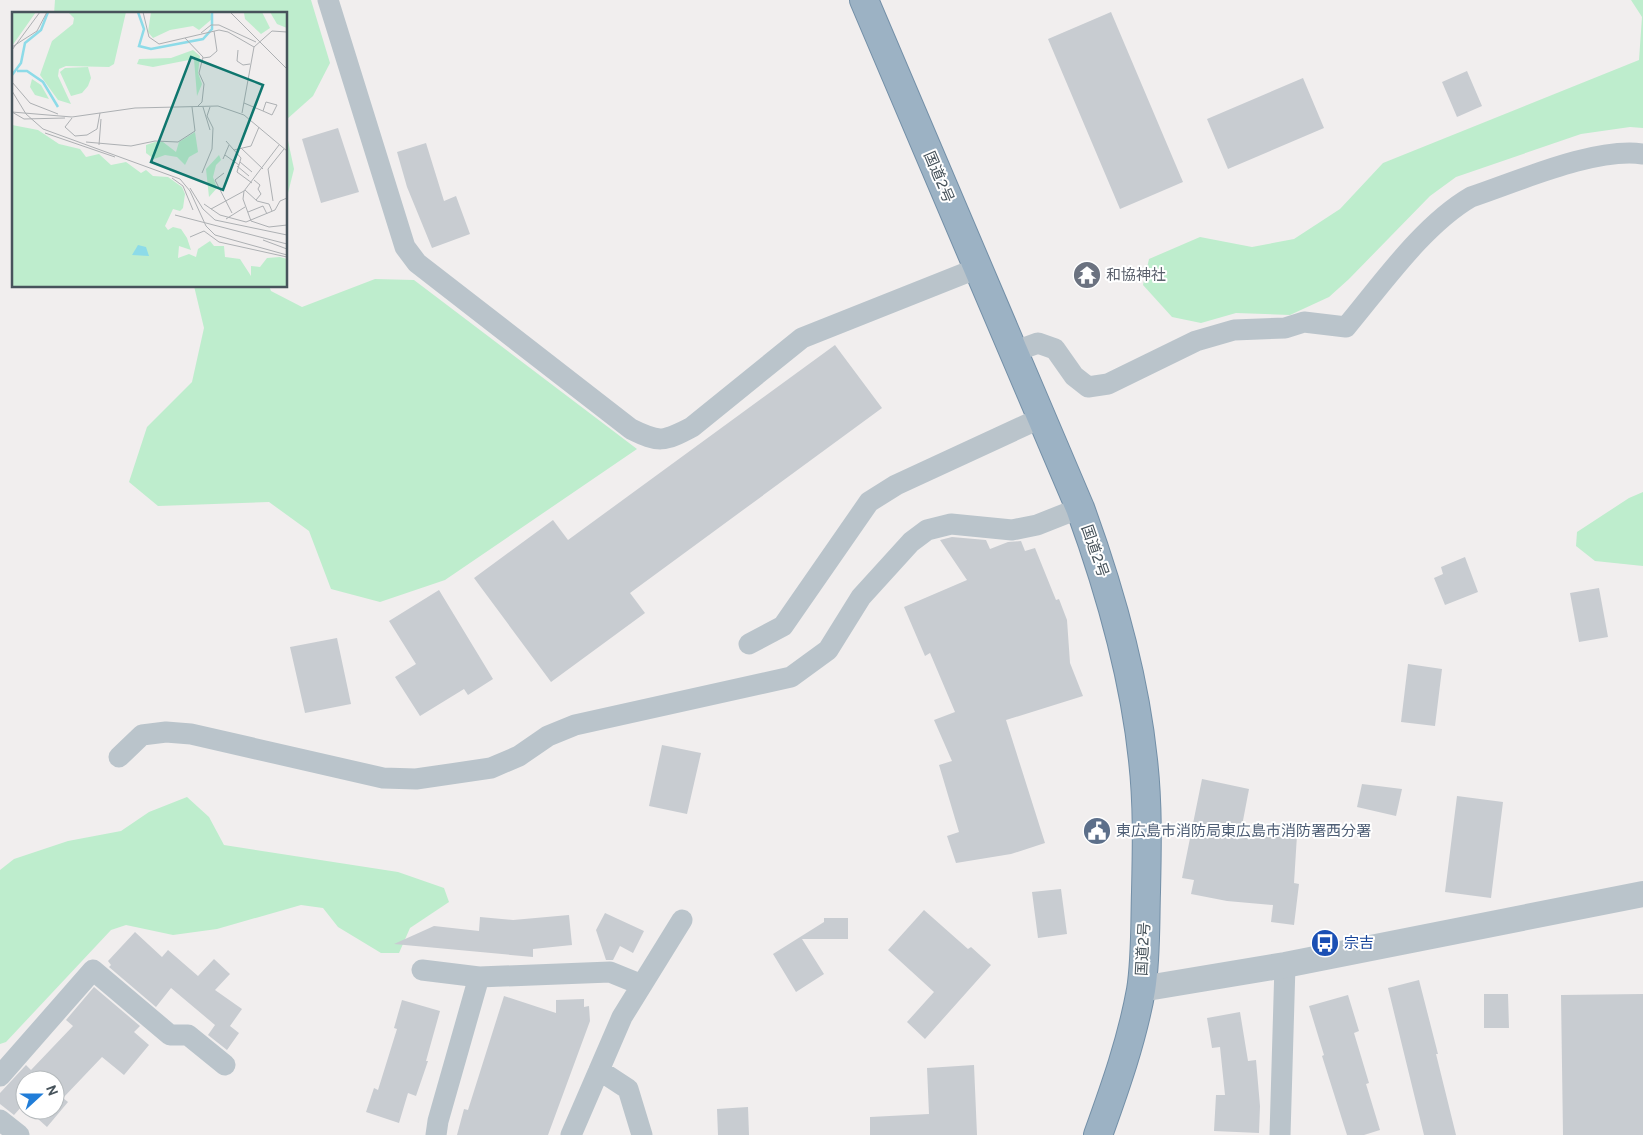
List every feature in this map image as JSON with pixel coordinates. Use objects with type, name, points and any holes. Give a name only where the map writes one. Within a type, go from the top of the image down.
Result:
[{"type":"highway","name":"国道2号","points":[[864,0],[1080,508],[1102,568],[1120,632],[1134,697],[1143,761],[1147,835],[1141,989],[1132,1031],[1098,1135]]},
{"type":"street","points":[[328,0],[405,247],[417,264],[631,429],[653,440],[672,438],[692,427],[802,338],[978,268]]},
{"type":"street","points":[[1013,352],[1038,343],[1055,349],[1074,376],[1088,386],[1108,384],[1196,341],[1234,330],[1285,328],[1304,322],[1346,327],[1432,227],[1453,207],[1465,200],[1597,156],[1627,152],[1643,154]]},
{"type":"street","points":[[749,644],[783,626],[869,502],[896,486],[1041,418]]},
{"type":"street","points":[[119,757],[142,735],[166,732],[190,734],[382,778],[416,779],[491,768],[519,756],[548,736],[575,725],[791,677],[828,650],[861,597],[911,542],[927,530],[951,524],[1012,530],[1037,525],[1080,508]]},
{"type":"street","points":[[1141,989],[1285,965],[1643,894]]},
{"type":"street","points":[[571,1135],[622,1017],[682,920]]},
{"type":"street","points":[[1280,1135],[1285,965]]},
{"type":"street","points":[[0,1076],[93,970],[170,1035],[188,1036],[225,1065]]},
{"type":"street","points":[[422,970],[478,977],[610,972],[642,985]]},
{"type":"street","points":[[436,1135],[438,1121],[478,977]]},
{"type":"street","points":[[599,1070],[628,1089],[642,1135]]},
{"type":"street","points":[[0,1120],[19,1135]]},
{"type":"green space","points":[[55,0],[311,0],[330,63],[313,96],[288,118],[288,12],[54,12]]},
{"type":"green space","points":[[1631,0],[1643,0],[1643,128],[1630,127],[1581,134],[1456,177],[1430,196],[1329,297],[1290,315],[1236,313],[1201,323],[1172,317],[1143,285],[1149,259],[1200,237],[1252,247],[1294,239],[1340,209],[1383,163],[1639,60],[1642,17]]},
{"type":"green space","points":[[288,140],[294,169],[288,193]]},
{"type":"green space","points":[[375,279],[414,280],[637,449],[445,580],[380,602],[331,589],[309,531],[269,502],[158,506],[129,482],[147,427],[192,382],[204,328],[194,288],[270,288],[271,291],[302,307]]},
{"type":"green space","points":[[1643,492],[1643,566],[1595,561],[1576,546],[1577,532],[1629,498]]},
{"type":"green space","points":[[187,797],[209,817],[224,845],[398,872],[444,888],[449,902],[410,928],[399,953],[381,953],[338,927],[323,908],[301,905],[217,929],[173,935],[126,925],[111,930],[6,1042],[0,1044],[0,870],[14,859],[68,841],[121,831],[149,812]]},
{"type":"building","points":[[1111,12],[1183,182],[1120,209],[1048,39]]},
{"type":"building","points":[[1467,71],[1482,106],[1457,117],[1442,82]]},
{"type":"building","points":[[1303,78],[1324,128],[1228,169],[1207,119]]},
{"type":"building","points":[[338,128],[359,192],[321,203],[302,139]]},
{"type":"building","points":[[426,143],[444,201],[456,196],[470,234],[432,248],[407,187],[397,152]]},
{"type":"building","points":[[835,345],[882,408],[630,593],[645,613],[551,682],[474,578],[553,520],[568,540]]},
{"type":"building","points":[[952,537],[986,540],[990,549],[1008,542],[1021,541],[1025,551],[1035,548],[1056,600],[1059,599],[1067,620],[1070,663],[1083,696],[1006,720],[1045,843],[1011,854],[956,863],[947,836],[959,832],[939,765],[952,761],[934,720],[955,712],[930,653],[925,656],[904,607],[967,580],[940,540]]},
{"type":"building","points":[[1465,557],[1478,592],[1445,605],[1434,578],[1443,574],[1441,567]]},
{"type":"building","points":[[1599,588],[1608,637],[1579,642],[1570,593]]},
{"type":"building","points":[[439,590],[493,679],[468,695],[464,689],[420,716],[395,677],[416,664],[389,621]]},
{"type":"building","points":[[337,638],[351,704],[305,713],[290,647]]},
{"type":"building","points":[[1408,664],[1442,669],[1435,726],[1401,722]]},
{"type":"building","points":[[662,745],[701,753],[687,814],[649,806]]},
{"type":"building","points":[[1202,779],[1249,789],[1241,831],[1297,835],[1294,883],[1299,884],[1294,925],[1271,922],[1273,905],[1227,901],[1191,894],[1194,880],[1182,878]]},
{"type":"building","points":[[1362,784],[1402,789],[1396,816],[1357,807]]},
{"type":"building","points":[[1457,796],[1503,802],[1491,898],[1445,892]]},
{"type":"building","points":[[1061,889],[1067,934],[1038,938],[1032,892]]},
{"type":"building","points":[[924,910],[968,949],[971,947],[991,965],[925,1039],[907,1022],[934,992],[888,950]]},
{"type":"building","points":[[605,913],[644,931],[633,953],[620,946],[613,960],[606,960],[596,930]]},
{"type":"building","points":[[569,915],[572,945],[533,949],[533,957],[394,944],[434,926],[479,931],[480,917],[513,920]]},
{"type":"building","points":[[824,918],[848,918],[848,939],[802,939],[824,974],[796,992],[773,954],[824,922]]},
{"type":"building","points":[[135,932],[162,957],[168,950],[198,976],[214,959],[230,974],[215,990],[242,1009],[230,1026],[239,1033],[227,1050],[208,1035],[215,1025],[171,988],[156,1007],[109,967],[111,965],[108,961]]},
{"type":"building","points":[[1419,980],[1456,1135],[1424,1135],[1388,988]]},
{"type":"building","points":[[94,987],[140,1026],[134,1032],[149,1045],[124,1075],[102,1057],[65,1096],[65,1070],[31,1070],[73,1026],[66,1020]]},
{"type":"building","points":[[1484,994],[1508,994],[1509,1028],[1484,1028]]},
{"type":"building","points":[[1643,994],[1643,1135],[1563,1135],[1561,995]]},
{"type":"building","points":[[1348,995],[1359,1031],[1354,1033],[1369,1083],[1366,1084],[1380,1130],[1364,1135],[1347,1135],[1322,1056],[1324,1055],[1309,1006]]},
{"type":"building","points":[[504,996],[556,1013],[556,1000],[584,999],[584,1007],[589,1006],[590,1021],[548,1135],[457,1135],[464,1109],[468,1110]]},
{"type":"building","points":[[402,1000],[440,1011],[426,1061],[428,1061],[416,1096],[408,1093],[399,1123],[366,1112],[374,1088],[378,1090],[397,1029],[394,1028]]},
{"type":"building","points":[[1240,1012],[1248,1061],[1256,1060],[1260,1106],[1259,1133],[1214,1131],[1216,1095],[1225,1095],[1220,1047],[1212,1048],[1207,1018]]},
{"type":"building","points":[[26,1065],[31,1070],[21,1070]]},
{"type":"building","points":[[974,1065],[977,1135],[870,1135],[870,1117],[929,1114],[927,1068]]},
{"type":"building","points":[[15,1077],[14,1115],[0,1104],[0,1093]]},
{"type":"building","points":[[748,1107],[749,1135],[718,1135],[717,1109]]},
{"type":"building","points":[[39,1120],[53,1120],[47,1127]]},
{"type":"place","name":"和協神社","points":[[1087,275]]},
{"type":"place","name":"東広島市消防局東広島市消防署西分署","points":[[1097,831]]},
{"type":"place","name":"宗吉","points":[[1325,943]]}]
